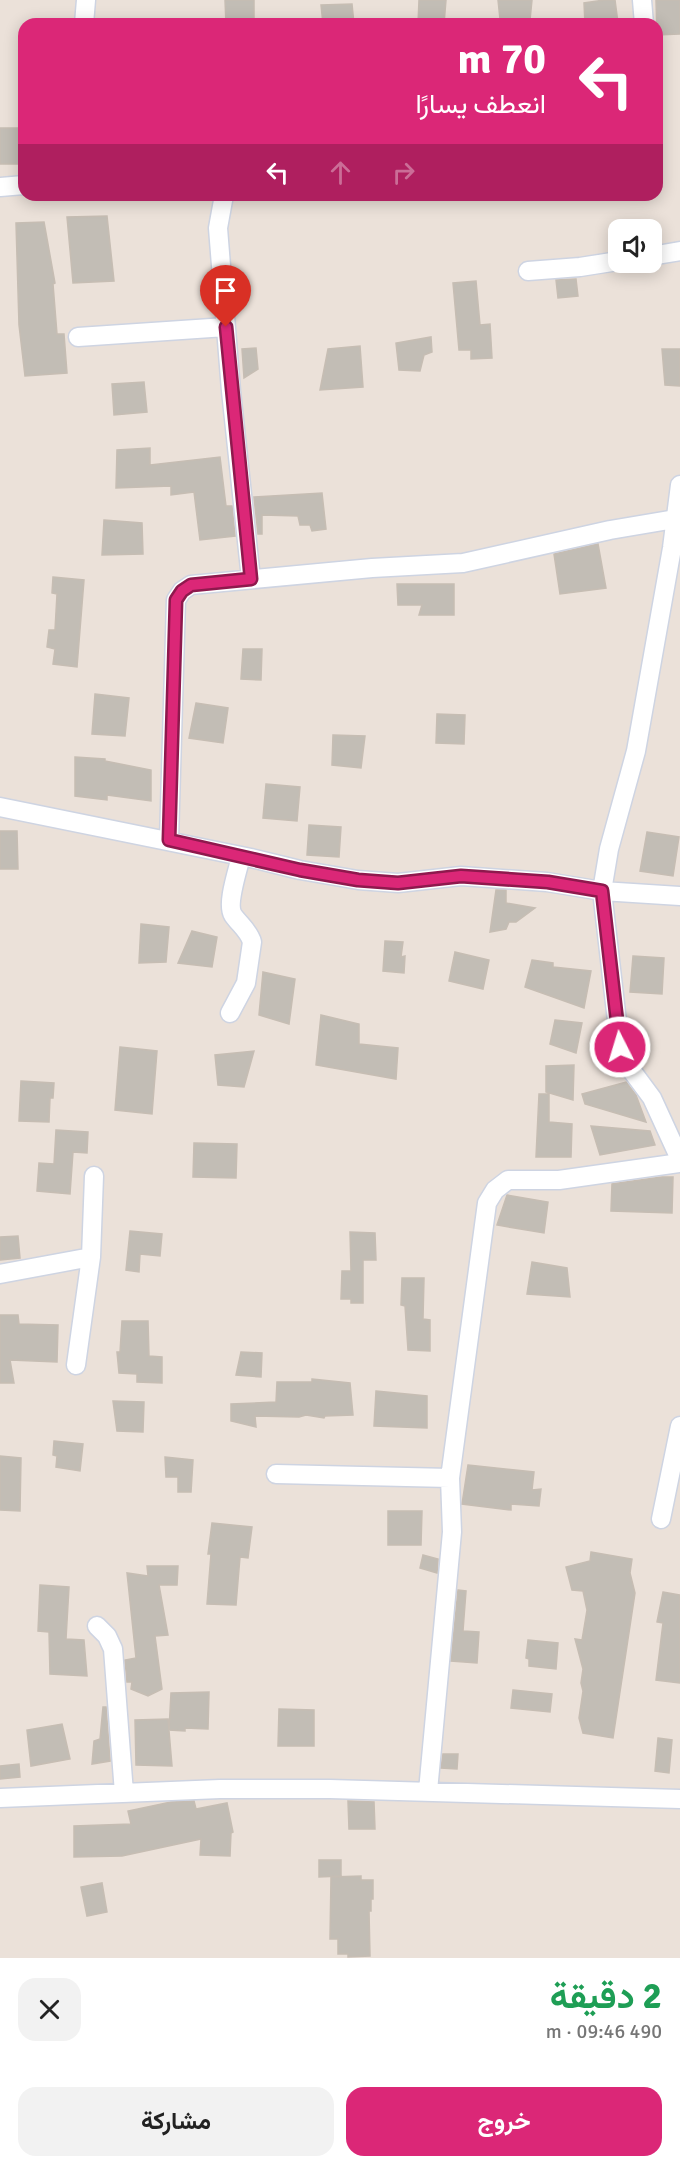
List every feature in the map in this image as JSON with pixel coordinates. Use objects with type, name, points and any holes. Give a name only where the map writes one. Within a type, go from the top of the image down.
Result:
[{"type":"street","points":[[84,18],[86,0]]},
{"type":"street","points":[[642,0],[644,18]]},
{"type":"street","points":[[0,187],[18,186]]},
{"type":"street","points":[[223,201],[218,228],[251,579]]},
{"type":"street","points":[[662,254],[680,251]]},
{"type":"street","points":[[528,271],[608,263]]},
{"type":"street","points":[[78,337],[226,327]]},
{"type":"street","points":[[428,1791],[452,1532],[450,1478],[487,1203],[495,1190],[508,1180],[559,1180],[680,1161],[652,1098],[629,1067],[620,1047],[602,891],[609,849],[636,751],[672,548],[680,485]]},
{"type":"street","points":[[169,840],[176,600],[182,591],[191,585],[372,568],[463,563],[610,530],[675,519]]},
{"type":"street","points":[[0,807],[358,880],[398,883],[461,876],[548,882],[602,891],[680,896]]},
{"type":"street","points":[[230,1013],[246,984],[252,942],[250,936],[232,914],[230,904],[241,856]]},
{"type":"street","points":[[76,1365],[91,1257],[94,1176]]},
{"type":"street","points":[[0,1274],[91,1257]]},
{"type":"street","points":[[661,1519],[680,1426]]},
{"type":"street","points":[[276,1474],[450,1478]]},
{"type":"street","points":[[97,1626],[107,1636],[113,1649],[124,1792]]},
{"type":"street","points":[[0,1798],[253,1789],[428,1791],[680,1799]]},
{"type":"building","points":[[225,0],[254,0],[254,18],[226,18]]},
{"type":"building","points":[[419,0],[446,0],[444,18],[418,18]]},
{"type":"building","points":[[498,0],[532,0],[530,18],[500,18]]},
{"type":"building","points":[[615,0],[617,18],[585,18],[584,3]]},
{"type":"building","points":[[656,0],[680,0],[680,34],[663,35],[663,18],[657,18]]},
{"type":"building","points":[[352,4],[353,18],[322,18],[321,5]]},
{"type":"building","points":[[0,128],[18,128],[18,164],[0,164]]},
{"type":"building","points":[[107,216],[114,281],[73,283],[67,217]]},
{"type":"building","points":[[44,222],[55,283],[53,284],[57,334],[64,334],[67,373],[25,376],[19,325],[16,223]]},
{"type":"building","points":[[576,279],[578,296],[558,298],[556,280]]},
{"type":"building","points":[[476,281],[480,325],[490,324],[492,358],[471,359],[471,350],[459,350],[453,283]]},
{"type":"building","points":[[431,337],[432,352],[424,355],[420,371],[399,370],[396,343]]},
{"type":"building","points":[[360,346],[363,387],[320,390],[328,349]]},
{"type":"building","points":[[256,348],[258,369],[244,378],[242,349]]},
{"type":"building","points":[[662,349],[680,349],[680,386],[665,385]]},
{"type":"building","points":[[144,382],[147,412],[114,415],[112,384]]},
{"type":"building","points":[[150,448],[150,465],[220,457],[226,506],[232,506],[235,536],[200,540],[194,492],[171,495],[171,486],[116,488],[117,450]]},
{"type":"building","points":[[322,493],[326,529],[312,531],[310,525],[300,525],[298,516],[262,515],[262,534],[258,534],[254,497]]},
{"type":"building","points":[[104,520],[142,523],[143,554],[102,555]]},
{"type":"building","points":[[598,544],[606,588],[560,594],[554,554]]},
{"type":"building","points":[[53,577],[84,580],[77,667],[53,664],[55,649],[47,647],[49,630],[55,630],[57,594],[52,593]]},
{"type":"building","points":[[397,584],[454,584],[454,615],[419,615],[422,605],[398,605]]},
{"type":"building","points":[[243,649],[262,649],[261,680],[241,679]]},
{"type":"building","points":[[95,694],[129,698],[125,736],[92,734]]},
{"type":"building","points":[[196,703],[228,708],[223,743],[189,738]]},
{"type":"building","points":[[437,714],[465,715],[464,744],[436,743]]},
{"type":"building","points":[[333,735],[365,736],[361,768],[332,765]]},
{"type":"building","points":[[75,757],[105,759],[105,761],[151,770],[151,801],[107,795],[107,800],[75,796]]},
{"type":"building","points":[[266,784],[300,787],[297,821],[263,818]]},
{"type":"building","points":[[309,825],[341,827],[339,857],[307,855]]},
{"type":"building","points":[[0,831],[17,831],[18,869],[0,869]]},
{"type":"building","points":[[647,832],[679,837],[673,876],[640,871]]},
{"type":"building","points":[[496,890],[506,890],[506,903],[535,908],[516,922],[509,922],[506,929],[490,932]]},
{"type":"building","points":[[141,924],[169,927],[166,962],[139,963]]},
{"type":"building","points":[[192,931],[217,937],[212,967],[178,963]]},
{"type":"building","points":[[385,941],[403,942],[401,957],[405,956],[404,973],[383,971]]},
{"type":"building","points":[[455,952],[489,960],[483,989],[449,981]]},
{"type":"building","points":[[633,956],[664,958],[662,994],[630,992]]},
{"type":"building","points":[[532,960],[553,963],[553,967],[591,971],[584,1008],[525,987]]},
{"type":"building","points":[[263,972],[295,979],[289,1024],[259,1015]]},
{"type":"building","points":[[321,1015],[359,1024],[359,1044],[398,1048],[396,1079],[316,1065]]},
{"type":"building","points":[[555,1020],[582,1023],[576,1053],[550,1044]]},
{"type":"building","points":[[120,1047],[157,1051],[152,1114],[115,1110]]},
{"type":"building","points":[[254,1051],[244,1087],[218,1085],[215,1055]]},
{"type":"building","points":[[574,1065],[573,1100],[546,1092],[546,1066]]},
{"type":"building","points":[[21,1081],[54,1083],[53,1098],[50,1098],[49,1122],[19,1121]]},
{"type":"building","points":[[626,1082],[636,1095],[646,1122],[585,1104],[582,1094]]},
{"type":"building","points":[[539,1094],[549,1094],[549,1122],[572,1124],[571,1157],[536,1157]]},
{"type":"building","points":[[591,1126],[650,1131],[655,1145],[600,1155]]},
{"type":"building","points":[[56,1130],[88,1132],[87,1153],[73,1152],[70,1194],[37,1191],[39,1163],[54,1164]]},
{"type":"building","points":[[194,1143],[237,1144],[236,1178],[193,1177]]},
{"type":"building","points":[[673,1177],[672,1213],[611,1211],[612,1184]]},
{"type":"building","points":[[507,1195],[548,1202],[544,1233],[497,1225]]},
{"type":"building","points":[[130,1231],[162,1234],[160,1256],[140,1254],[139,1272],[126,1270]]},
{"type":"building","points":[[350,1232],[375,1233],[376,1260],[363,1260],[363,1303],[351,1303],[351,1299],[341,1299],[342,1271],[351,1271]]},
{"type":"building","points":[[18,1236],[20,1258],[0,1260],[0,1237]]},
{"type":"building","points":[[532,1262],[567,1268],[570,1297],[527,1294]]},
{"type":"building","points":[[402,1278],[424,1278],[423,1319],[430,1320],[430,1351],[408,1350],[405,1306],[401,1305]]},
{"type":"building","points":[[0,1315],[18,1315],[19,1324],[58,1325],[57,1362],[10,1360],[14,1383],[0,1383]]},
{"type":"building","points":[[122,1321],[148,1321],[149,1356],[162,1357],[162,1383],[137,1382],[137,1374],[119,1373],[117,1352],[120,1352]]},
{"type":"building","points":[[241,1352],[262,1353],[261,1377],[236,1375]]},
{"type":"building","points":[[312,1379],[350,1383],[353,1415],[325,1416],[324,1418],[306,1415],[299,1417],[255,1416],[256,1427],[231,1421],[231,1404],[276,1402],[277,1382],[312,1382]]},
{"type":"building","points":[[376,1391],[427,1396],[427,1428],[374,1426]]},
{"type":"building","points":[[113,1401],[144,1402],[143,1432],[117,1431]]},
{"type":"building","points":[[54,1441],[83,1444],[80,1471],[56,1467],[57,1456],[53,1455]]},
{"type":"building","points":[[0,1456],[21,1458],[20,1511],[0,1510]]},
{"type":"building","points":[[165,1457],[193,1460],[191,1492],[178,1492],[178,1477],[166,1477]]},
{"type":"building","points":[[468,1465],[534,1472],[532,1490],[541,1489],[539,1506],[511,1504],[511,1510],[462,1504]]},
{"type":"building","points":[[388,1511],[422,1511],[421,1545],[388,1545]]},
{"type":"building","points":[[212,1523],[252,1527],[248,1558],[240,1557],[236,1605],[207,1604],[211,1554],[208,1554]]},
{"type":"building","points":[[591,1552],[632,1559],[630,1573],[635,1593],[613,1738],[583,1733],[579,1718],[583,1669],[575,1639],[582,1640],[587,1610],[583,1591],[572,1590],[566,1567],[590,1561]]},
{"type":"building","points":[[423,1555],[438,1559],[437,1573],[420,1568]]},
{"type":"building","points":[[147,1566],[178,1566],[177,1585],[159,1585],[168,1635],[155,1636],[162,1689],[148,1696],[131,1689],[132,1682],[127,1682],[125,1660],[136,1658],[127,1573],[148,1576]]},
{"type":"building","points":[[40,1585],[69,1587],[66,1639],[84,1640],[87,1676],[50,1674],[49,1632],[38,1631]]},
{"type":"building","points":[[458,1590],[466,1591],[463,1631],[479,1632],[477,1663],[451,1661]]},
{"type":"building","points":[[663,1592],[680,1595],[680,1683],[656,1680],[663,1623],[657,1622]]},
{"type":"building","points":[[528,1640],[558,1643],[556,1669],[529,1666],[529,1659],[526,1658]]},
{"type":"building","points":[[513,1690],[552,1694],[550,1712],[511,1708]]},
{"type":"building","points":[[209,1692],[208,1729],[169,1730],[171,1693]]},
{"type":"building","points":[[103,1707],[106,1707],[110,1761],[92,1764],[94,1741],[100,1739]]},
{"type":"building","points":[[279,1709],[314,1710],[314,1746],[278,1746]]},
{"type":"building","points":[[168,1719],[172,1766],[136,1765],[135,1720]]},
{"type":"building","points":[[62,1724],[70,1759],[31,1766],[27,1730]]},
{"type":"building","points":[[658,1738],[672,1740],[669,1773],[655,1771]]},
{"type":"building","points":[[443,1754],[458,1754],[457,1769],[441,1768]]},
{"type":"building","points":[[19,1764],[20,1777],[0,1779],[0,1766]]},
{"type":"building","points":[[194,1801],[196,1809],[227,1803],[233,1832],[231,1833],[230,1856],[200,1855],[201,1839],[122,1856],[74,1857],[74,1826],[131,1824],[128,1811],[171,1802]]},
{"type":"building","points":[[348,1801],[374,1802],[375,1829],[349,1829]]},
{"type":"building","points":[[319,1860],[341,1860],[341,1876],[319,1877]]},
{"type":"building","points":[[361,1876],[361,1880],[373,1880],[373,1899],[371,1899],[371,1911],[369,1911],[370,1956],[348,1957],[348,1954],[338,1954],[338,1939],[330,1939],[331,1877]]},
{"type":"building","points":[[102,1883],[107,1912],[87,1916],[81,1887]]},
{"type":"route","points":[[226,327],[251,579],[191,585],[182,591],[176,600],[169,840],[300,870],[358,880],[398,883],[461,876],[548,882],[602,891],[620,1047]]}]
